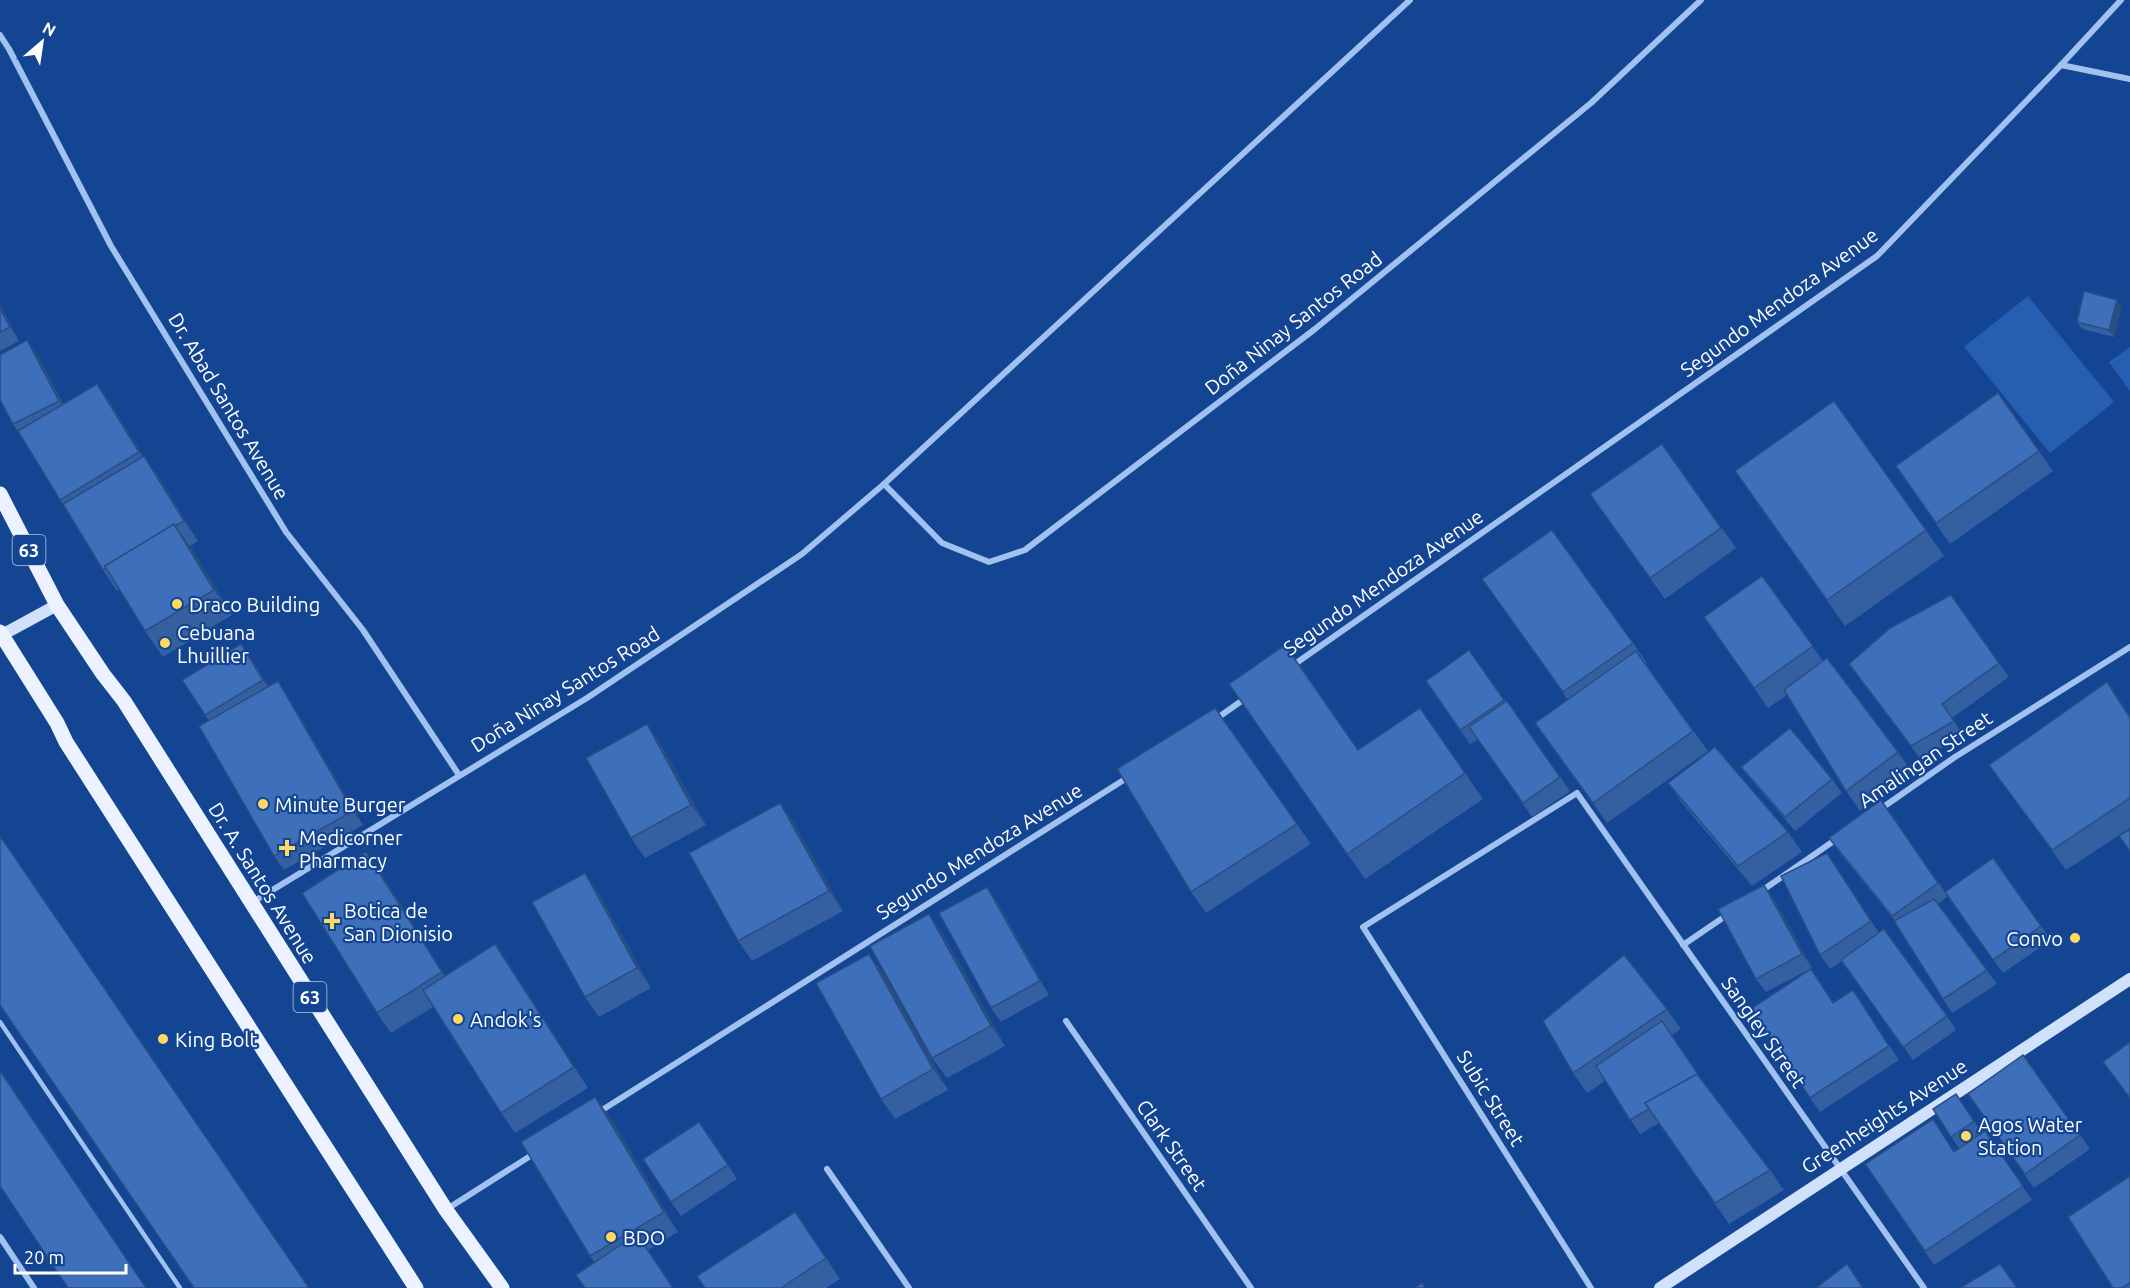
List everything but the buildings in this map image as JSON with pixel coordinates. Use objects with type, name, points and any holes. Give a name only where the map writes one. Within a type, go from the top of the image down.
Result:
[{"type":"main road","name":"Dr. A. Santos Avenue","points":[[0,494],[57,605],[124,701],[446,1210],[502,1288]]},
{"type":"main road","points":[[1,634],[57,723],[72,752],[416,1288]]},
{"type":"street","name":"Doña Ninay Santos Road","points":[[250,903],[587,698],[802,554],[884,484],[1410,0]]},
{"type":"street","name":"Doña Ninay Santos Road","points":[[884,484],[942,543],[989,562],[1026,550],[1333,314],[1591,103],[1701,0]]},
{"type":"street","name":"Segundo Mendoza Avenue","points":[[1288,669],[1877,256],[2121,0]]},
{"type":"street","name":"Dr. Abad Santos Avenue","points":[[0,35],[111,246],[286,532],[363,630],[459,775]]},
{"type":"street","points":[[2061,65],[2130,79]]},
{"type":"street","points":[[1,634],[57,605]]},
{"type":"street","name":"Amalingan Street","points":[[1868,817],[1955,757],[2130,647]]},
{"type":"street","points":[[1210,723],[1249,696]]},
{"type":"street","name":"Segundo Mendoza Avenue","points":[[590,1118],[1132,774]]},
{"type":"street","name":"Subic Street","points":[[1577,793],[1363,927],[1591,1288]]},
{"type":"street","name":"Sangley Street","points":[[1577,793],[1924,1288]]},
{"type":"street","name":"Amalingan Street","points":[[1751,898],[1848,831]]},
{"type":"street","points":[[1683,945],[1732,911]]},
{"type":"street","name":"Greenheights Avenue","points":[[1660,1288],[2130,979]]},
{"type":"street","name":"Clark Street","points":[[1066,1021],[1251,1288]]},
{"type":"street","points":[[446,1210],[542,1149]]},
{"type":"street","points":[[827,1169],[909,1288]]},
{"type":"street","points":[[0,1237],[34,1288]]},
{"type":"lane","points":[[0,1022],[180,1288]]},
{"type":"shaded area","points":[[2028,296],[2114,402],[2050,453],[1964,347]]},
{"type":"shaded area","points":[[2130,347],[2130,391],[2109,362]]},
{"type":"place","name":"Draco Building","points":[[177,604]]},
{"type":"place","name":"Cebuana Lhuillier","points":[[165,643]]},
{"type":"place","name":"Minute Burger","points":[[263,804]]},
{"type":"place","name":"Medicorner Pharmacy","points":[[287,848]]},
{"type":"place","name":"Botica de San Dionisio","points":[[332,921]]},
{"type":"place","name":"Convo","points":[[2075,938]]},
{"type":"place","name":"Andok's","points":[[458,1019]]},
{"type":"place","name":"King Bolt","points":[[163,1039]]},
{"type":"place","name":"Agos Water Station","points":[[1966,1136]]},
{"type":"place","name":"BDO","points":[[611,1237]]}]
